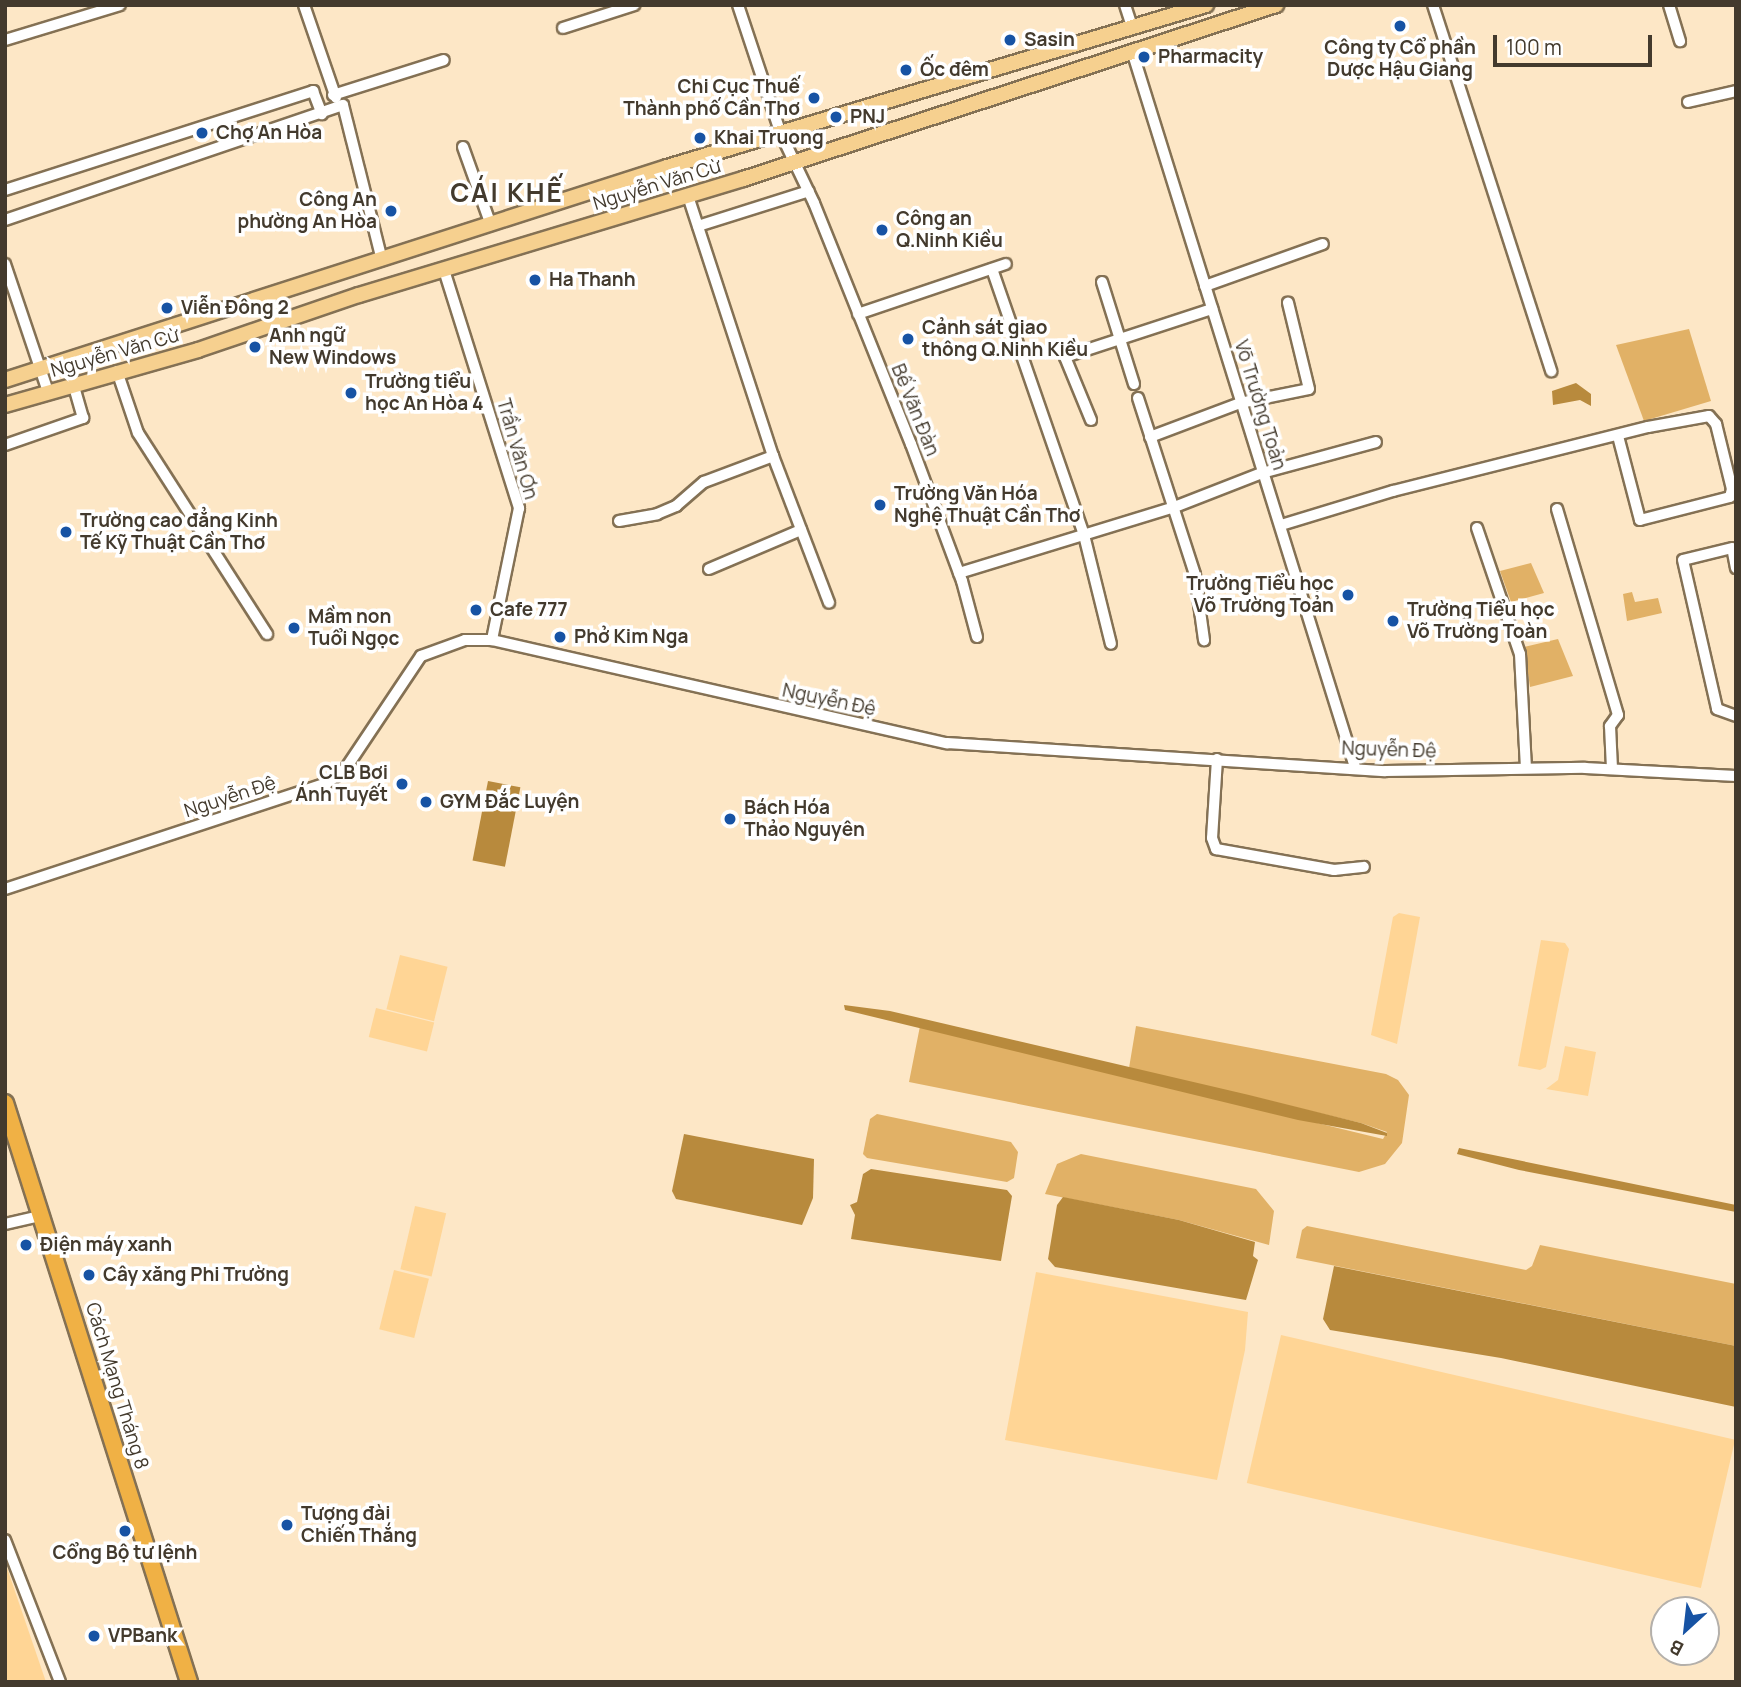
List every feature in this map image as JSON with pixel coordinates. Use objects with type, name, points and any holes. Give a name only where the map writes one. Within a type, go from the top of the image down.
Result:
[{"type":"highway","name":"Cách Mạng Tháng 8","points":[[5,1103],[187,1681]]},
{"type":"main road","name":"Nguyễn Văn Cừ","points":[[5,380],[781,134],[1129,31],[1206,5]]},
{"type":"main road","name":"Nguyễn Văn Cừ","points":[[5,405],[198,350],[444,270],[688,196],[795,159],[1133,54],[1276,5]]},
{"type":"main road","points":[[1129,31],[1133,54]]},
{"type":"street","points":[[5,40],[120,5]]},
{"type":"street","points":[[304,5],[333,95],[342,105],[382,260]]},
{"type":"street","points":[[563,28],[634,5]]},
{"type":"street","name":"Bế Văn Đàn","points":[[738,5],[781,134],[809,191],[959,573],[976,637]]},
{"type":"street","points":[[1125,5],[1129,31]]},
{"type":"street","points":[[1433,5],[1551,371]]},
{"type":"street","points":[[1669,5],[1680,41]]},
{"type":"street","name":"Võ Trường Toản","points":[[1133,54],[1355,766]]},
{"type":"street","points":[[333,95],[444,60]]},
{"type":"street","points":[[5,190],[313,91],[322,114]]},
{"type":"street","points":[[1688,102],[1736,91]]},
{"type":"street","points":[[5,220],[342,105]]},
{"type":"street","points":[[463,147],[491,225]]},
{"type":"street","points":[[698,226],[809,191]]},
{"type":"street","points":[[688,196],[773,456],[829,603]]},
{"type":"street","points":[[1205,286],[1323,244]]},
{"type":"street","points":[[5,264],[48,392]]},
{"type":"street","points":[[858,314],[1006,264]]},
{"type":"street","name":"Trần Văn Ơn","points":[[444,270],[519,508],[492,640]]},
{"type":"street","points":[[992,270],[1084,535],[1111,644]]},
{"type":"street","points":[[1102,282],[1134,384]]},
{"type":"street","points":[[1150,437],[1240,403],[1311,387],[1288,303]]},
{"type":"street","points":[[1091,420],[1065,357],[1212,309]]},
{"type":"street","points":[[117,371],[138,433],[267,634]]},
{"type":"street","points":[[5,445],[83,418],[73,384]]},
{"type":"street","points":[[1138,398],[1195,575],[1204,640]]},
{"type":"street","points":[[1281,525],[1394,491],[1618,436],[1714,417],[1730,481],[1730,497],[1640,520],[1618,436]]},
{"type":"street","points":[[959,573],[1172,508],[1262,472],[1376,442]]},
{"type":"street","points":[[619,521],[657,514],[676,506],[704,482],[773,456]]},
{"type":"street","points":[[1557,509],[1618,715],[1610,726],[1612,769]]},
{"type":"street","points":[[1477,528],[1520,654],[1526,768]]},
{"type":"street","points":[[709,569],[801,530]]},
{"type":"street","points":[[1736,568],[1731,548],[1683,560],[1717,709],[1736,716]]},
{"type":"street","name":"Nguyễn Đệ","points":[[5,890],[327,783],[346,768],[421,656],[448,643],[492,640],[947,743],[1355,766],[1385,771],[1612,769],[1736,776]]},
{"type":"street","points":[[1217,759],[1212,838],[1216,849],[1334,870],[1364,867]]},
{"type":"street","points":[[5,1224],[41,1216]]},
{"type":"street","points":[[5,1540],[60,1682]]},
{"type":"shaded area","points":[[1689,329],[1711,401],[1644,421],[1616,345]]},
{"type":"shaded area","points":[[1576,383],[1591,394],[1591,406],[1580,400],[1553,405],[1552,391]]},
{"type":"shaded area","points":[[1531,563],[1544,593],[1511,602],[1500,571]]},
{"type":"shaded area","points":[[1632,592],[1635,602],[1658,598],[1662,613],[1627,621],[1623,594]]},
{"type":"shaded area","points":[[1558,639],[1573,676],[1530,687],[1524,647]]},
{"type":"shaded area","points":[[488,781],[520,787],[505,867],[473,861]]},
{"type":"shaded area","points":[[1399,913],[1420,917],[1397,1044],[1371,1035],[1393,917]]},
{"type":"shaded area","points":[[1541,940],[1565,943],[1569,949],[1546,1067],[1540,1070],[1518,1066]]},
{"type":"shaded area","points":[[400,955],[448,967],[434,1021],[386,1009]]},
{"type":"shaded area","points":[[844,1005],[890,1011],[1249,1095],[1361,1123],[1387,1133],[1387,1136],[1298,1120],[845,1010]]},
{"type":"shaded area","points":[[376,1008],[434,1023],[427,1052],[369,1037]]},
{"type":"shaded area","points":[[920,1026],[1383,1139],[1387,1132],[1361,1123],[1129,1068],[1136,1026],[1386,1074],[1398,1080],[1409,1095],[1402,1143],[1385,1164],[1359,1172],[909,1082]]},
{"type":"shaded area","points":[[1565,1046],[1596,1052],[1588,1096],[1546,1089],[1558,1080]]},
{"type":"shaded area","points":[[877,1114],[1011,1142],[1018,1152],[1014,1178],[1007,1182],[867,1158],[863,1154],[870,1119]]},
{"type":"shaded area","points":[[684,1134],[814,1159],[813,1198],[802,1225],[676,1199],[672,1191]]},
{"type":"shaded area","points":[[1459,1148],[1736,1205],[1736,1212],[1519,1170],[1457,1154]]},
{"type":"shaded area","points":[[1081,1154],[1256,1189],[1274,1211],[1269,1245],[1179,1220],[1045,1194],[1057,1164]]},
{"type":"shaded area","points":[[871,1169],[1007,1190],[1012,1196],[1001,1261],[851,1239],[855,1215],[850,1205],[857,1202],[863,1174]]},
{"type":"shaded area","points":[[1063,1197],[1179,1220],[1255,1242],[1253,1256],[1258,1260],[1246,1300],[1055,1267],[1048,1259],[1057,1205]]},
{"type":"shaded area","points":[[415,1206],[446,1213],[432,1277],[400,1269]]},
{"type":"shaded area","points":[[1307,1226],[1526,1270],[1532,1266],[1540,1245],[1736,1284],[1736,1346],[1296,1258],[1302,1230]]},
{"type":"shaded area","points":[[1334,1266],[1736,1346],[1736,1407],[1501,1358],[1330,1330],[1323,1319]]},
{"type":"shaded area","points":[[394,1270],[429,1279],[414,1338],[379,1329]]},
{"type":"shaded area","points":[[1036,1272],[1248,1312],[1245,1350],[1217,1480],[1005,1440]]},
{"type":"shaded area","points":[[1281,1335],[1735,1440],[1701,1588],[1247,1483]]},
{"type":"shaded area","points":[[5,1562],[46,1682],[5,1682]]},
{"type":"place","name":"Công ty Cổ phần Dược Hậu Giang","points":[[1400,26]]},
{"type":"place","name":"Sasin","points":[[1010,40]]},
{"type":"place","name":"Pharmacity","points":[[1144,57]]},
{"type":"place","name":"Ốc đêm","points":[[906,70]]},
{"type":"place","name":"Chi Cục Thuế Thành phố Cần Thơ","points":[[814,98]]},
{"type":"place","name":"PNJ","points":[[836,117]]},
{"type":"place","name":"Chợ An Hòa","points":[[202,133]]},
{"type":"place","name":"Khai Truong","points":[[700,138]]},
{"type":"place","name":"Công An phường An Hòa","points":[[391,211]]},
{"type":"place","name":"Công an Q.Ninh Kiều","points":[[882,230]]},
{"type":"place","name":"Ha Thanh","points":[[535,280]]},
{"type":"place","name":"Viễn Đông 2","points":[[167,308]]},
{"type":"place","name":"Cảnh sát giao thông Q.Ninh Kiều","points":[[908,339]]},
{"type":"place","name":"Anh ngữ New Windows","points":[[255,347]]},
{"type":"place","name":"Trường tiểu học An Hòa 4","points":[[351,393]]},
{"type":"place","name":"Trường Văn Hóa Nghệ Thuật Cần Thơ","points":[[880,505]]},
{"type":"place","name":"Trường cao đẳng Kinh Tế Kỹ Thuật Cần Thơ","points":[[66,532]]},
{"type":"place","name":"Trường Tiểu học Võ Trường Toản","points":[[1348,595]]},
{"type":"place","name":"Cafe 777","points":[[476,610]]},
{"type":"place","name":"Trường Tiểu học Võ Trường Toàn","points":[[1393,621]]},
{"type":"place","name":"Mầm non Tuổi Ngọc","points":[[294,628]]},
{"type":"place","name":"Phở Kim Nga","points":[[560,637]]},
{"type":"place","name":"CLB Bơi Ánh Tuyết","points":[[402,784]]},
{"type":"place","name":"GYM Đắc Luyện","points":[[426,802]]},
{"type":"place","name":"Bách Hóa Thảo Nguyên","points":[[730,819]]},
{"type":"place","name":"Điện máy xanh","points":[[26,1245]]},
{"type":"place","name":"Cây xăng Phi Trường","points":[[89,1275]]},
{"type":"place","name":"Tượng đài Chiến Thắng","points":[[287,1525]]},
{"type":"place","name":"Cổng Bộ tư lệnh","points":[[125,1531]]},
{"type":"place","name":"VPBank","points":[[94,1636]]},
{"type":"district","name":"CÁI KHẾ","points":[[507,193]]}]
